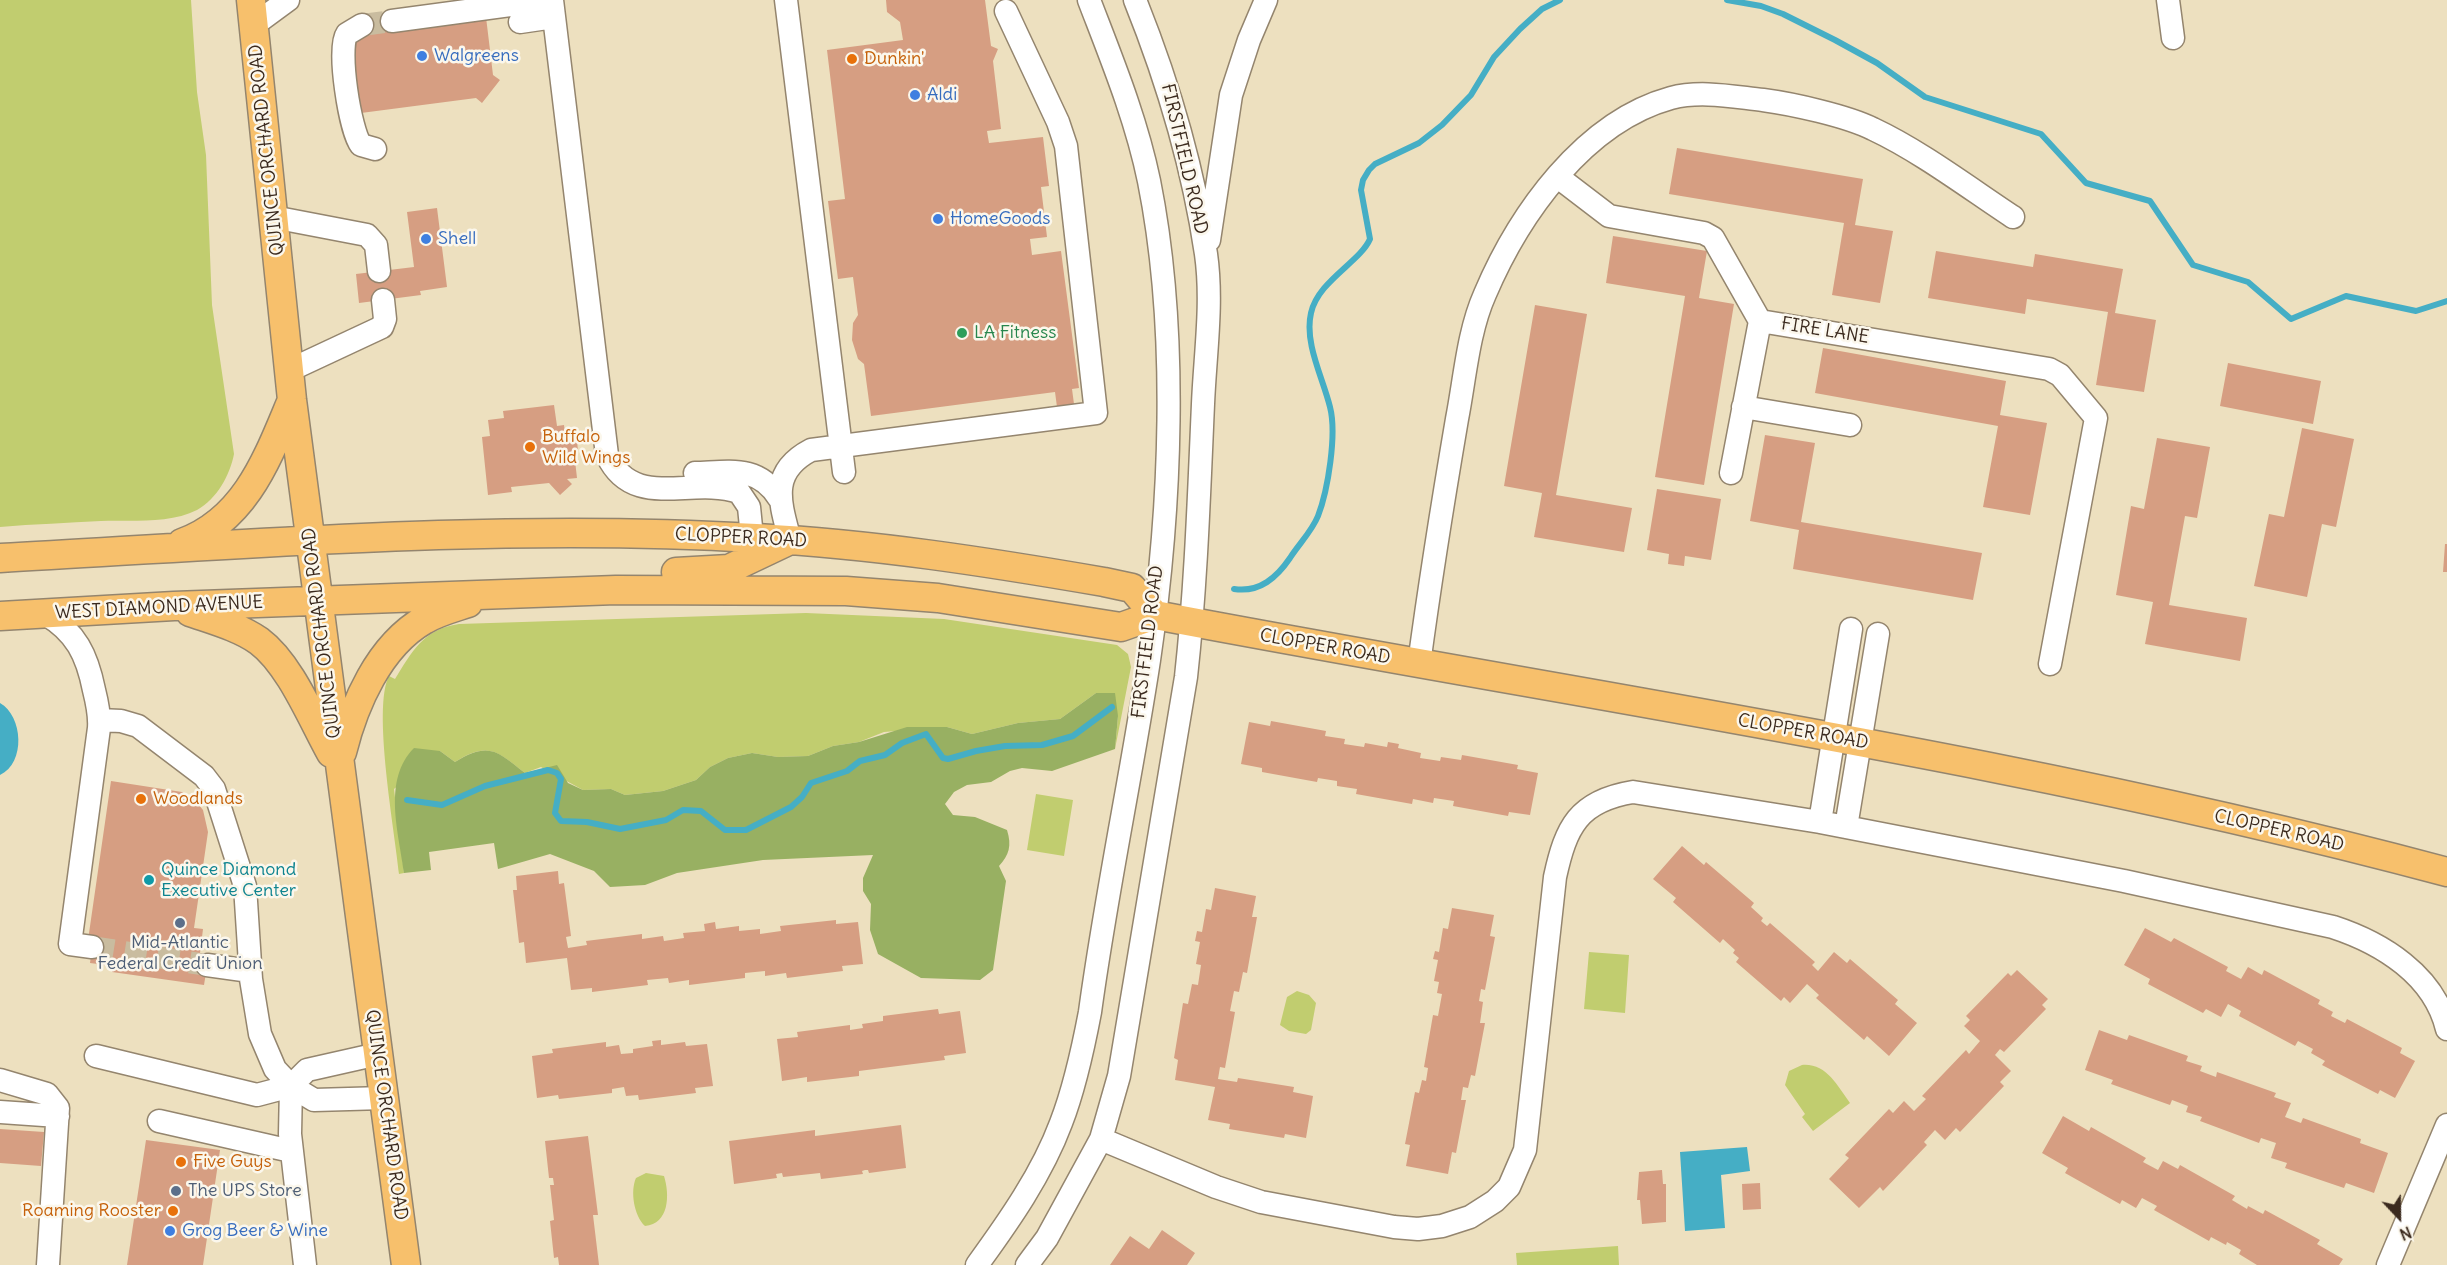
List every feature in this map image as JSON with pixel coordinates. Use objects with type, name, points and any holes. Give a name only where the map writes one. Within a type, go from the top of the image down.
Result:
[{"type":"main road","name":"QUINCE ORCHARD ROAD","points":[[252,12],[292,400],[406,1265]]},
{"type":"main road","points":[[158,549],[195,538],[231,513],[268,455],[292,400]]},
{"type":"main road","name":"CLOPPER ROAD","points":[[311,540],[609,532],[790,540],[983,561],[1113,584],[1132,588],[1155,615]]},
{"type":"main road","points":[[0,558],[311,540]]},
{"type":"main road","points":[[616,590],[679,571],[729,569],[790,540]]},
{"type":"main road","name":"CLOPPER ROAD","points":[[318,600],[495,596],[616,590],[846,591],[938,598],[1120,627],[1155,615],[1846,739],[2313,837],[2447,872]]},
{"type":"main road","points":[[339,766],[358,702],[378,667],[398,642],[424,620],[446,610],[495,596]]},
{"type":"main road","name":"WEST DIAMOND AVENUE","points":[[0,616],[318,600]]},
{"type":"main road","points":[[174,606],[229,625],[258,640],[270,651],[282,665],[339,766]]},
{"type":"street","points":[[252,12],[288,0]]},
{"type":"street","points":[[786,0],[844,472]]},
{"type":"street","name":"FIRSTFIELD ROAD","points":[[977,1265],[1033,1181],[1060,1125],[1080,1063],[1155,615],[1165,492],[1168,406],[1165,302],[1160,249],[1149,181],[1135,127],[1116,67],[1089,0]]},
{"type":"street","name":"FIRSTFIELD ROAD","points":[[1027,1265],[1047,1238],[1101,1139],[1119,1076],[1184,688],[1191,622],[1208,322],[1206,256],[1192,177],[1177,118],[1164,74],[1135,0]]},
{"type":"street","points":[[1206,256],[1231,95],[1248,39],[1266,0]]},
{"type":"street","points":[[2168,0],[2173,38]]},
{"type":"street","points":[[392,21],[551,6]]},
{"type":"street","points":[[520,22],[551,6]]},
{"type":"street","points":[[551,6],[607,455],[613,468],[626,481],[641,488],[708,485],[739,492],[749,507],[752,537]]},
{"type":"street","points":[[779,498],[782,481],[803,454],[818,447],[1096,413],[1066,146],[1058,122],[1006,11]]},
{"type":"street","points":[[362,25],[347,34],[342,49],[354,133],[361,145],[375,149]]},
{"type":"street","points":[[1419,664],[1433,558],[1472,335],[1484,295],[1511,240],[1537,202],[1581,151],[1604,130],[1631,114],[1671,98],[1700,94],[1790,104],[1872,128],[2013,217]]},
{"type":"street","name":"FIRE LANE","points":[[1558,177],[1609,216],[1704,233],[1713,238],[1760,321],[2049,369],[2060,375],[2096,418],[2050,664]]},
{"type":"street","points":[[273,217],[367,235],[376,245],[379,271]]},
{"type":"street","points":[[290,370],[382,327],[385,322],[383,300]]},
{"type":"street","points":[[1731,473],[1760,321]]},
{"type":"street","points":[[1743,407],[1850,425]]},
{"type":"street","points":[[603,410],[614,448],[626,467],[635,473],[752,474],[764,479],[779,498],[790,540]]},
{"type":"street","points":[[45,614],[69,631],[84,652],[90,669],[99,720],[70,944],[92,948]]},
{"type":"street","points":[[1846,827],[1846,739],[1851,629]]},
{"type":"street","points":[[1820,822],[1878,634]]},
{"type":"street","points":[[99,720],[127,722],[138,726],[211,784],[244,886],[250,971],[263,1043],[275,1069],[291,1086],[314,1100],[384,1098]]},
{"type":"street","points":[[1101,1139],[1216,1187],[1261,1202],[1394,1227],[1442,1226],[1470,1217],[1495,1201],[1509,1187],[1525,1150],[1555,878],[1564,841],[1579,814],[1595,802],[1613,795],[1632,792],[1846,827],[2124,881],[2333,927],[2363,937],[2388,950],[2409,968],[2431,995],[2447,1029]]},
{"type":"street","points":[[207,965],[250,971]]},
{"type":"street","points":[[96,1056],[251,1095],[291,1086],[307,1070],[378,1054]]},
{"type":"street","points":[[0,1080],[46,1094],[56,1102],[58,1116],[48,1265]]},
{"type":"street","points":[[291,1086],[291,1151],[305,1265]]},
{"type":"street","points":[[0,1112],[58,1116]]},
{"type":"street","points":[[159,1121],[291,1151]]},
{"type":"street","points":[[2388,1265],[2447,1125]]},
{"type":"green space","points":[[0,0],[191,0],[197,92],[206,155],[212,305],[234,454],[226,478],[211,500],[197,510],[163,519],[0,527]]},
{"type":"green space","points":[[806,613],[944,619],[1117,645],[1128,654],[1131,667],[1115,749],[1118,716],[1096,693],[1060,719],[1018,723],[972,734],[947,727],[884,732],[859,742],[833,746],[808,756],[778,757],[752,753],[728,758],[710,767],[696,780],[663,791],[625,795],[611,789],[583,790],[541,767],[525,773],[492,751],[476,752],[455,762],[440,751],[394,789],[404,873],[399,874],[386,771],[384,692],[389,676],[395,679],[413,651],[427,636],[459,624]]},
{"type":"green space","points":[[1096,693],[1115,693],[1118,716],[1115,749],[1052,771],[1022,768],[1010,771],[991,782],[967,785],[954,792],[945,804],[953,815],[975,817],[1007,830],[1009,836],[1009,850],[999,866],[1006,881],[993,970],[980,980],[921,978],[878,954],[870,930],[871,904],[863,891],[863,878],[873,855],[763,860],[677,873],[645,885],[610,887],[594,871],[550,854],[498,869],[494,843],[429,852],[431,870],[404,873],[395,808],[395,791],[404,761],[414,748],[440,751],[455,762],[476,752],[492,751],[500,754],[525,773],[557,765],[568,783],[583,790],[611,789],[625,795],[663,791],[696,780],[710,767],[728,758],[752,753],[778,757],[808,756],[833,746],[859,742],[907,727],[947,727],[972,734],[1018,723],[1060,719]]},
{"type":"green space","points":[[1036,794],[1073,800],[1064,856],[1027,850]]},
{"type":"green space","points":[[1589,952],[1629,955],[1625,1013],[1584,1009]]},
{"type":"green space","points":[[1297,991],[1309,995],[1316,1003],[1311,1030],[1306,1034],[1289,1031],[1280,1025],[1287,997]]},
{"type":"green space","points":[[1802,1065],[1810,1065],[1824,1071],[1850,1103],[1813,1131],[1802,1117],[1805,1114],[1785,1085],[1789,1071]]},
{"type":"green space","points":[[646,1173],[664,1176],[667,1200],[659,1220],[645,1226],[636,1210],[633,1190],[636,1178]]},
{"type":"green space","points":[[1618,1246],[1619,1265],[1517,1265],[1516,1253]]},
{"type":"water","points":[[0,703],[8,709],[13,718],[18,739],[14,761],[0,775]]},
{"type":"water","points":[[1747,1147],[1750,1171],[1721,1175],[1725,1228],[1685,1231],[1680,1152]]},
{"type":"building","points":[[886,0],[985,0],[991,46],[998,49],[993,61],[1001,129],[987,131],[989,143],[1043,137],[1049,186],[1041,187],[1047,237],[1030,239],[1032,255],[1061,251],[1079,388],[1072,389],[1074,404],[1057,407],[1055,392],[871,416],[864,364],[858,359],[852,340],[853,323],[858,315],[853,277],[838,279],[828,201],[845,199],[827,50],[903,40],[900,22],[887,12]]},
{"type":"building","name":"Walgreens","points":[[391,15],[486,17],[493,75],[500,80],[482,103],[476,98],[361,113],[351,37],[361,18]]},
{"type":"building","points":[[1677,148],[1863,179],[1855,225],[1893,231],[1880,303],[1832,295],[1844,223],[1669,194]]},
{"type":"building","points":[[437,208],[447,287],[420,291],[421,295],[359,303],[356,274],[414,267],[407,212]]},
{"type":"building","points":[[1613,236],[1707,251],[1699,298],[1734,304],[1704,485],[1655,477],[1685,296],[1606,283]]},
{"type":"building","points":[[1936,251],[2033,267],[2035,254],[2123,269],[2115,313],[2156,320],[2144,392],[2096,385],[2108,312],[2027,299],[2025,314],[1928,298]]},
{"type":"building","points":[[1535,305],[1587,314],[1556,495],[1632,508],[1624,552],[1534,537],[1542,493],[1504,486]]},
{"type":"building","points":[[1823,348],[2006,381],[2000,415],[2047,423],[2030,515],[1983,507],[1998,426],[1815,393]]},
{"type":"building","points":[[2228,363],[2321,381],[2313,424],[2220,406]]},
{"type":"building","name":"Buffalo Wild Wings","points":[[554,405],[557,426],[564,425],[566,442],[577,441],[578,451],[574,452],[577,478],[567,479],[572,484],[560,495],[549,483],[511,487],[512,492],[488,495],[482,437],[490,436],[488,420],[504,418],[503,411]]},
{"type":"building","points":[[2302,428],[2354,439],[2336,527],[2322,524],[2307,597],[2254,586],[2269,514],[2284,517]]},
{"type":"building","points":[[1765,435],[1815,443],[1801,522],[1982,553],[1973,600],[1793,569],[1799,530],[1750,521]]},
{"type":"building","points":[[2157,438],[2210,447],[2197,518],[2185,516],[2169,605],[2247,618],[2240,661],[2145,644],[2153,602],[2116,595],[2131,506],[2144,509]]},
{"type":"building","points":[[1657,489],[1721,499],[1711,560],[1685,556],[1684,566],[1668,564],[1669,554],[1647,550]]},
{"type":"building","points":[[2445,544],[2447,544],[2447,572],[2443,572]]},
{"type":"building","points":[[1271,721],[1326,731],[1325,736],[1345,739],[1344,744],[1364,747],[1365,743],[1387,747],[1388,742],[1399,744],[1398,748],[1421,753],[1420,758],[1440,761],[1441,757],[1461,760],[1462,755],[1518,765],[1517,769],[1538,773],[1530,815],[1509,812],[1508,816],[1453,806],[1454,801],[1434,798],[1433,803],[1413,799],[1412,804],[1356,794],[1357,789],[1337,786],[1337,781],[1318,778],[1317,782],[1262,772],[1262,768],[1241,764],[1249,722],[1270,726]]},
{"type":"building","name":"Quince Diamond Executive Center","points":[[111,781],[182,792],[194,799],[203,810],[208,832],[194,928],[203,929],[200,953],[209,954],[204,985],[112,972],[113,966],[90,963],[93,941],[88,940]]},
{"type":"building","points":[[1682,846],[1704,865],[1706,862],[1754,903],[1751,907],[1763,918],[1761,921],[1767,926],[1770,923],[1815,962],[1812,965],[1818,971],[1834,952],[1847,963],[1850,959],[1898,1000],[1895,1004],[1917,1023],[1889,1056],[1867,1036],[1864,1040],[1816,998],[1819,995],[1807,984],[1790,1003],[1784,997],[1781,1001],[1736,962],[1739,958],[1733,953],[1735,950],[1723,939],[1720,943],[1673,902],[1676,898],[1653,879]]},
{"type":"building","points":[[558,871],[559,884],[564,883],[571,936],[566,937],[568,948],[587,945],[586,941],[642,934],[642,939],[663,936],[664,941],[684,938],[683,933],[705,931],[704,924],[715,922],[716,929],[739,926],[739,931],[760,929],[760,934],[781,931],[780,926],[836,920],[836,924],[858,922],[863,964],[842,966],[843,971],[787,978],[786,973],[765,976],[765,971],[745,973],[745,978],[689,985],[689,980],[669,983],[668,978],[647,980],[648,985],[592,992],[592,988],[571,990],[567,958],[526,963],[524,942],[519,943],[513,890],[517,890],[516,876]]},
{"type":"building","points":[[1215,888],[1256,896],[1252,917],[1257,917],[1247,973],[1243,972],[1239,992],[1234,991],[1230,1011],[1235,1012],[1225,1068],[1220,1067],[1218,1079],[1237,1082],[1238,1078],[1294,1087],[1293,1092],[1313,1096],[1306,1138],[1285,1134],[1284,1138],[1229,1129],[1230,1124],[1208,1120],[1215,1087],[1175,1080],[1178,1060],[1174,1058],[1183,1003],[1188,1004],[1192,984],[1198,985],[1201,965],[1196,964],[1200,942],[1195,941],[1197,931],[1202,932],[1206,909],[1211,910]]},
{"type":"building","points":[[1452,908],[1494,915],[1490,936],[1495,937],[1485,990],[1481,989],[1479,1001],[1483,1002],[1480,1023],[1485,1023],[1475,1076],[1471,1075],[1468,1088],[1463,1087],[1461,1100],[1466,1100],[1456,1153],[1452,1152],[1448,1174],[1406,1166],[1410,1145],[1405,1144],[1415,1092],[1419,1093],[1422,1080],[1426,1081],[1428,1068],[1424,1067],[1433,1015],[1438,1016],[1442,994],[1437,993],[1439,982],[1434,981],[1438,960],[1433,959],[1435,951],[1439,952],[1443,928],[1448,929]]},
{"type":"building","points":[[2145,928],[2171,942],[2174,938],[2228,967],[2226,971],[2241,979],[2248,967],[2262,975],[2264,970],[2320,1000],[2318,1004],[2333,1012],[2331,1016],[2345,1023],[2347,1019],[2402,1048],[2400,1053],[2415,1061],[2395,1098],[2380,1090],[2378,1094],[2322,1065],[2325,1061],[2311,1053],[2313,1049],[2298,1041],[2295,1046],[2239,1016],[2241,1011],[2228,1004],[2221,1017],[2206,1009],[2203,1013],[2148,984],[2150,979],[2124,965]]},
{"type":"building","points":[[2017,970],[2048,999],[2042,1005],[2046,1009],[2004,1052],[2000,1049],[1995,1055],[2011,1071],[2000,1082],[2004,1086],[1960,1132],[1956,1128],[1945,1140],[1935,1130],[1924,1142],[1927,1145],[1883,1191],[1880,1187],[1859,1208],[1829,1179],[1849,1158],[1845,1155],[1889,1109],[1893,1113],[1904,1101],[1914,1111],[1926,1099],[1922,1096],[1966,1050],[1969,1054],[1980,1041],[1964,1026],[1970,1020],[1966,1016],[2008,973],[2011,976]]},
{"type":"building","points":[[938,1009],[939,1014],[960,1011],[966,1053],[944,1056],[945,1060],[859,1071],[859,1076],[807,1082],[807,1077],[782,1081],[777,1039],[798,1037],[797,1032],[850,1025],[850,1030],[863,1028],[862,1024],[883,1021],[883,1016]]},
{"type":"building","points":[[2099,1030],[2127,1040],[2129,1035],[2188,1056],[2186,1061],[2202,1066],[2200,1071],[2216,1077],[2217,1072],[2276,1093],[2274,1097],[2291,1103],[2285,1117],[2301,1123],[2303,1118],[2361,1139],[2360,1143],[2388,1153],[2374,1193],[2346,1183],[2344,1188],[2285,1168],[2287,1163],[2271,1158],[2276,1143],[2261,1138],[2259,1143],[2200,1121],[2202,1117],[2186,1112],[2188,1106],[2172,1100],[2170,1105],[2111,1084],[2113,1080],[2085,1070]]},
{"type":"building","points":[[661,1040],[661,1045],[685,1042],[686,1046],[707,1044],[713,1086],[695,1088],[696,1093],[639,1100],[638,1095],[626,1096],[624,1087],[612,1089],[612,1093],[559,1099],[558,1095],[537,1098],[532,1056],[553,1053],[552,1049],[606,1042],[606,1047],[619,1045],[621,1054],[633,1053],[633,1049],[653,1046],[652,1041]]},
{"type":"building","points":[[2063,1116],[2089,1131],[2091,1127],[2146,1158],[2143,1162],[2158,1170],[2163,1161],[2178,1169],[2180,1165],[2235,1196],[2232,1200],[2247,1209],[2248,1206],[2263,1214],[2265,1210],[2320,1240],[2317,1244],[2343,1259],[2339,1265],[2257,1265],[2239,1254],[2241,1250],[2211,1237],[2209,1241],[2154,1210],[2157,1206],[2142,1198],[2136,1208],[2122,1200],[2120,1204],[2065,1173],[2068,1168],[2042,1153]]},
{"type":"building","points":[[901,1125],[906,1168],[869,1173],[865,1170],[862,1171],[863,1174],[821,1179],[820,1173],[783,1177],[782,1173],[776,1174],[777,1178],[734,1184],[729,1141],[815,1130],[815,1136]]},
{"type":"building","points":[[0,1129],[44,1132],[41,1166],[0,1163]]},
{"type":"building","points":[[588,1136],[598,1215],[593,1215],[599,1265],[559,1265],[558,1257],[554,1258],[550,1221],[554,1220],[550,1185],[554,1185],[553,1178],[549,1178],[545,1141]]},
{"type":"building","points":[[146,1140],[220,1150],[203,1265],[127,1265]]},
{"type":"building","points":[[1662,1170],[1663,1184],[1666,1184],[1666,1222],[1642,1224],[1640,1200],[1637,1200],[1639,1172]]},
{"type":"building","points":[[1760,1183],[1761,1209],[1743,1210],[1742,1184]]},
{"type":"building","points":[[1162,1230],[1195,1253],[1187,1265],[1110,1265],[1130,1236],[1149,1249]]},
{"type":"waterway","points":[[1234,589],[1252,589],[1273,577],[1285,565],[1309,532],[1322,505],[1332,446],[1332,418],[1312,348],[1311,313],[1322,291],[1358,256],[1370,239],[1361,190],[1363,180],[1375,164],[1419,143],[1442,125],[1471,95],[1494,57],[1520,29],[1542,9],[1560,0]]},
{"type":"waterway","points":[[1727,0],[1761,6],[1783,14],[1877,63],[1925,97],[2041,134],[2086,183],[2150,201],[2193,265],[2248,282],[2291,319],[2346,296],[2416,311],[2447,301]]},
{"type":"waterway","points":[[407,800],[442,805],[485,786],[548,770],[557,773],[561,779],[555,813],[561,821],[587,822],[620,829],[666,820],[683,810],[701,811],[725,830],[746,830],[791,807],[802,797],[811,783],[847,771],[860,761],[885,755],[902,743],[926,734],[943,758],[948,759],[1005,746],[1042,745],[1073,736],[1112,707]]},
{"type":"tunnel","points":[[362,25],[392,21]]},
{"type":"tunnel","points":[[92,947],[207,965]]},
{"type":"place","name":"Walgreens","points":[[422,56]]},
{"type":"place","name":"Dunkin'","points":[[852,59]]},
{"type":"place","name":"Aldi","points":[[915,95]]},
{"type":"place","name":"HomeGoods","points":[[938,219]]},
{"type":"place","name":"Shell","points":[[426,239]]},
{"type":"place","name":"LA Fitness","points":[[962,333]]},
{"type":"place","name":"Buffalo Wild Wings","points":[[530,447]]},
{"type":"place","name":"Woodlands","points":[[141,799]]},
{"type":"place","name":"Quince Diamond Executive Center","points":[[149,880]]},
{"type":"place","name":"Mid-Atlantic Federal Credit Union","points":[[180,923]]},
{"type":"place","name":"Five Guys","points":[[181,1162]]},
{"type":"place","name":"The UPS Store","points":[[176,1191]]},
{"type":"place","name":"Roaming Rooster","points":[[173,1211]]},
{"type":"place","name":"Grog Beer & Wine","points":[[170,1231]]}]
